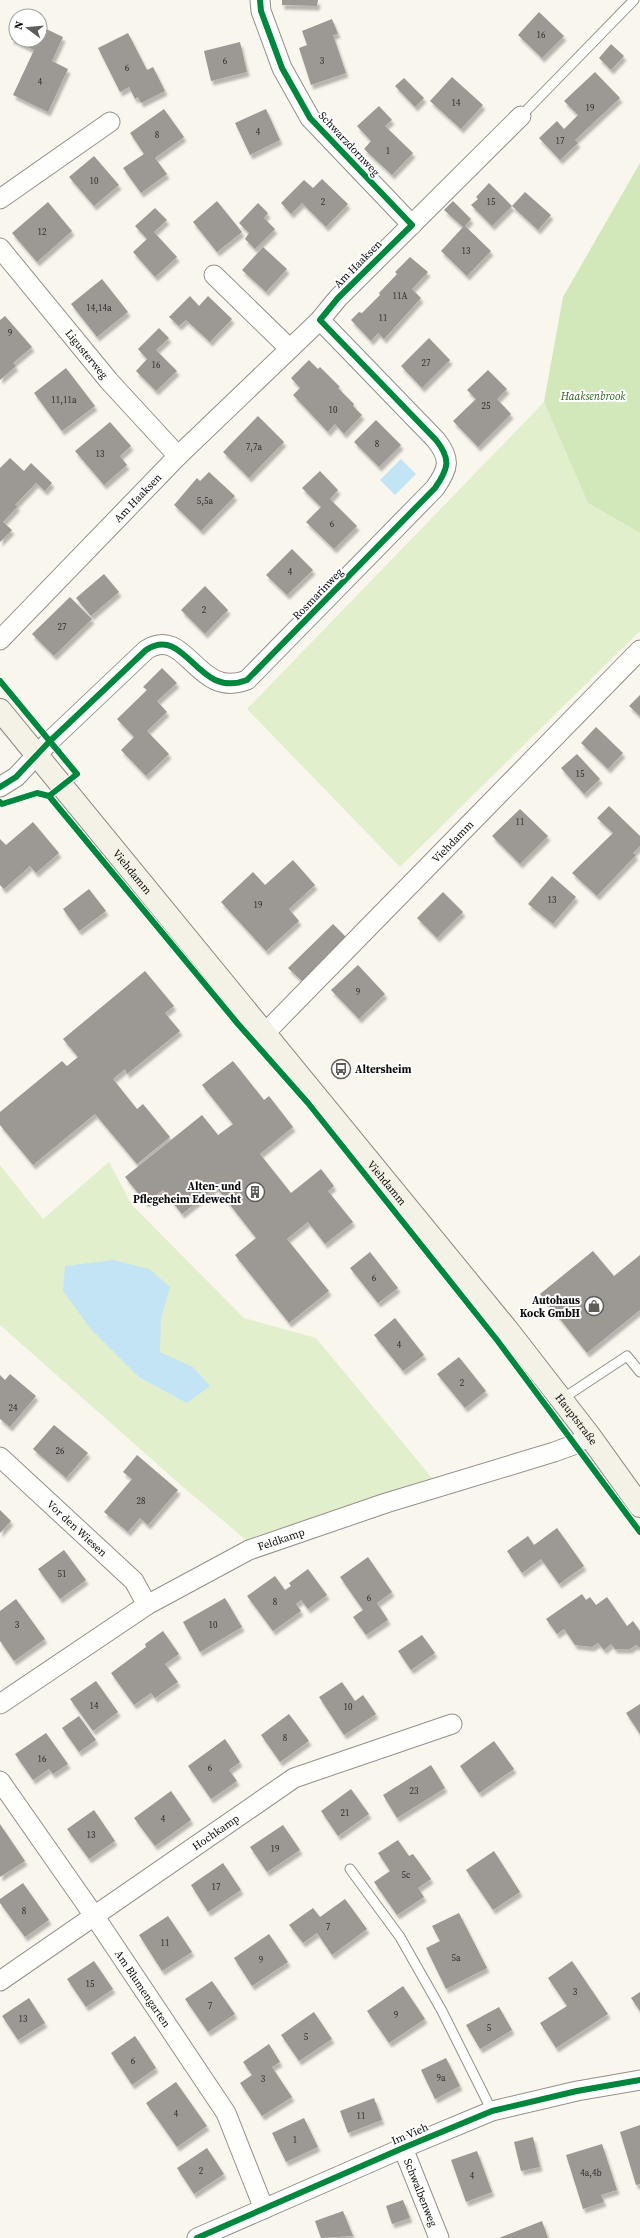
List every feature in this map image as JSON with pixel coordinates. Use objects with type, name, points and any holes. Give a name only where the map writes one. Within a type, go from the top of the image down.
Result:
[{"type":"main road","name":"Viehdamm","points":[[0,710],[510,1333]]},
{"type":"main road","name":"Hauptstraße","points":[[510,1333],[590,1435],[640,1506]]},
{"type":"street","name":"Schwarzdornweg","points":[[260,0],[261,11],[282,68],[310,118],[412,225]]},
{"type":"street","name":"Am Haaksen","points":[[0,640],[90,549],[178,456],[289,348],[320,320],[338,298],[521,116]]},
{"type":"street","points":[[0,199],[110,122]]},
{"type":"street","name":"Ligusterweg","points":[[0,248],[109,380],[178,456]]},
{"type":"street","points":[[214,275],[289,348]]},
{"type":"street","name":"Rosmarinweg","points":[[37,754],[146,650],[156,644],[170,645],[182,652],[208,677],[222,684],[235,685],[247,680],[435,488],[444,475],[448,462],[444,450],[436,440],[320,320]]},
{"type":"street","name":"Viehdamm","points":[[264,1033],[640,650]]},
{"type":"street","points":[[0,787],[16,777],[37,754]]},
{"type":"street","name":"Feldkamp","points":[[0,1704],[147,1605],[249,1550],[386,1503],[554,1452],[576,1444],[590,1435]]},
{"type":"street","name":"Vor den Wiesen","points":[[0,1457],[134,1581],[147,1605]]},
{"type":"street","name":"Hochkamp","points":[[0,1981],[294,1778],[452,1724]]},
{"type":"street","name":"Am Blumengarten","points":[[0,1781],[95,1916],[226,2113],[264,2209]]},
{"type":"street","name":"Im Vieh","points":[[197,2238],[403,2148],[492,2111],[577,2091],[640,2080]]},
{"type":"street","name":"Schwalbenweg","points":[[403,2148],[439,2238]]},
{"type":"lane","points":[[521,116],[634,0]]},
{"type":"lane","points":[[562,1399],[627,1356],[640,1372]]},
{"type":"lane","points":[[350,1869],[400,1937],[442,2011],[492,2111]]},
{"type":"green space","name":"Haaksenbrook","points":[[640,163],[640,533],[588,503],[544,402],[563,297]]},
{"type":"green space","points":[[544,402],[588,503],[640,533],[640,631],[400,867],[247,709]]},
{"type":"green space","points":[[109,1162],[132,1205],[244,1318],[316,1338],[432,1478],[324,1513],[252,1545],[183,1487],[0,1325],[0,1165],[43,1219]]},
{"type":"water","points":[[401,459],[416,474],[395,495],[380,480]]},
{"type":"water","points":[[114,1260],[149,1269],[170,1287],[161,1318],[160,1352],[193,1367],[210,1386],[187,1403],[139,1377],[90,1328],[63,1291],[65,1266]]},
{"type":"building","points":[[282,0],[318,0],[317,6],[282,5]]},
{"type":"building","points":[[539,12],[564,36],[542,58],[518,35]]},
{"type":"building","points":[[332,19],[338,34],[333,35],[346,73],[311,85],[299,48],[307,45],[302,31]]},
{"type":"building","points":[[48,30],[63,37],[52,61],[68,69],[48,112],[13,95],[34,50],[30,48],[48,48]]},
{"type":"building","points":[[128,33],[147,70],[153,67],[165,91],[141,103],[138,97],[135,99],[129,87],[120,92],[98,48]]},
{"type":"building","points":[[240,42],[247,72],[211,81],[204,51]]},
{"type":"building","points":[[611,44],[624,56],[611,70],[599,58]]},
{"type":"building","points":[[595,72],[620,98],[575,140],[578,143],[560,160],[539,138],[557,121],[564,129],[578,115],[564,101]]},
{"type":"building","points":[[452,77],[483,105],[461,129],[430,101]]},
{"type":"building","points":[[404,78],[424,98],[415,107],[395,86]]},
{"type":"building","points":[[379,106],[392,120],[385,126],[413,153],[392,175],[364,149],[371,141],[357,126]]},
{"type":"building","points":[[164,109],[184,137],[155,158],[167,174],[141,193],[123,168],[144,154],[130,133]]},
{"type":"building","points":[[266,109],[280,140],[250,155],[235,123]]},
{"type":"building","points":[[94,156],[119,185],[94,206],[69,177]]},
{"type":"building","points":[[322,179],[348,204],[326,227],[302,203],[291,214],[281,203],[304,180],[313,188]]},
{"type":"building","points":[[489,183],[512,206],[492,226],[471,205],[478,199],[476,197]]},
{"type":"building","points":[[525,192],[551,215],[538,230],[512,206]]},
{"type":"building","points":[[217,201],[242,232],[217,252],[193,222]]},
{"type":"building","points":[[453,201],[471,219],[465,226],[491,251],[467,276],[441,251],[463,227],[444,210]]},
{"type":"building","points":[[48,202],[72,231],[37,262],[12,233]]},
{"type":"building","points":[[258,203],[268,213],[264,218],[275,229],[255,249],[245,239],[249,233],[239,223]]},
{"type":"building","points":[[155,208],[167,220],[154,232],[177,257],[155,277],[133,252],[147,239],[135,226]]},
{"type":"building","points":[[263,247],[287,269],[266,292],[242,270]]},
{"type":"building","points":[[410,257],[428,272],[412,289],[421,298],[384,339],[378,333],[371,341],[351,320],[359,312],[362,313],[380,295],[379,293],[397,274],[395,272]]},
{"type":"building","points":[[102,279],[128,312],[97,337],[71,304]]},
{"type":"building","points":[[190,296],[199,306],[208,296],[232,319],[210,342],[186,320],[179,326],[169,317]]},
{"type":"building","points":[[5,316],[32,347],[13,363],[16,366],[0,380],[0,320]]},
{"type":"building","points":[[159,328],[169,338],[156,350],[177,371],[156,391],[136,371],[147,359],[138,349]]},
{"type":"building","points":[[429,338],[450,360],[422,388],[401,366]]},
{"type":"building","points":[[309,360],[318,369],[320,367],[340,387],[338,388],[354,404],[353,406],[362,415],[344,434],[335,424],[328,432],[293,395],[300,388],[291,378]]},
{"type":"building","points":[[66,368],[95,406],[62,431],[34,393]]},
{"type":"building","points":[[488,370],[507,389],[497,399],[511,414],[478,447],[453,421],[476,399],[467,390]]},
{"type":"building","points":[[258,416],[284,442],[249,478],[223,452]]},
{"type":"building","points":[[376,420],[401,445],[379,467],[354,442]]},
{"type":"building","points":[[110,422],[131,446],[120,456],[127,465],[104,485],[75,451]]},
{"type":"building","points":[[10,458],[24,471],[31,463],[52,483],[45,491],[36,483],[15,505],[18,506],[3,522],[12,530],[0,542],[0,468]]},
{"type":"building","points":[[320,471],[338,490],[330,499],[357,526],[334,549],[306,522],[321,507],[302,488]]},
{"type":"building","points":[[209,472],[235,496],[201,531],[174,505],[197,478],[200,481]]},
{"type":"building","points":[[292,549],[313,570],[287,595],[266,575]]},
{"type":"building","points":[[104,574],[119,592],[91,616],[76,598]]},
{"type":"building","points":[[205,586],[228,610],[205,634],[181,610]]},
{"type":"building","points":[[70,597],[92,619],[54,656],[32,634]]},
{"type":"building","points":[[162,668],[177,683],[157,701],[167,712],[147,731],[169,754],[146,776],[121,750],[134,737],[117,719],[147,690],[143,687]]},
{"type":"building","points":[[640,695],[640,716],[629,706]]},
{"type":"building","points":[[596,727],[623,753],[608,769],[581,743]]},
{"type":"building","points":[[577,754],[600,779],[584,794],[561,768]]},
{"type":"building","points":[[609,806],[640,836],[640,846],[633,853],[636,855],[597,896],[572,873],[613,833],[597,818]]},
{"type":"building","points":[[520,809],[548,836],[520,864],[492,836]]},
{"type":"building","points":[[33,822],[59,853],[36,873],[30,866],[4,889],[0,885],[0,839],[6,845]]},
{"type":"building","points":[[293,860],[315,885],[289,909],[299,921],[266,951],[221,902],[253,872],[265,885]]},
{"type":"building","points":[[552,876],[576,897],[553,924],[528,904]]},
{"type":"building","points":[[89,889],[106,911],[79,931],[63,909]]},
{"type":"building","points":[[443,892],[463,912],[437,938],[417,918]]},
{"type":"building","points":[[333,924],[346,937],[302,981],[288,968]]},
{"type":"building","points":[[358,965],[385,994],[359,1019],[331,990]]},
{"type":"building","points":[[145,971],[174,1006],[165,1013],[180,1031],[127,1074],[125,1069],[113,1079],[137,1109],[143,1104],[170,1137],[137,1164],[95,1114],[33,1165],[0,1125],[0,1112],[62,1061],[67,1066],[78,1057],[63,1039]]},
{"type":"building","name":"Alten- und Pflegeheim Edewecht","points":[[233,1061],[264,1100],[269,1096],[293,1127],[260,1154],[291,1193],[321,1169],[334,1186],[328,1191],[353,1222],[325,1244],[308,1222],[287,1239],[329,1291],[289,1323],[235,1255],[256,1238],[216,1187],[182,1214],[163,1190],[146,1203],[125,1177],[202,1115],[218,1135],[233,1124],[202,1085]]},
{"type":"building","points":[[593,1251],[614,1276],[640,1255],[640,1310],[587,1353],[540,1294]]},
{"type":"building","points":[[370,1252],[398,1288],[378,1303],[350,1268]]},
{"type":"building","points":[[395,1318],[424,1355],[403,1371],[374,1335]]},
{"type":"building","points":[[459,1357],[486,1391],[465,1408],[437,1374]]},
{"type":"building","points":[[10,1374],[36,1396],[10,1427],[0,1419],[0,1375],[5,1380]]},
{"type":"building","points":[[54,1425],[88,1453],[66,1478],[33,1449]]},
{"type":"building","points":[[137,1455],[178,1490],[148,1525],[140,1518],[128,1532],[104,1512],[132,1479],[123,1472]]},
{"type":"building","points":[[0,1510],[11,1521],[0,1533]]},
{"type":"building","points":[[557,1528],[584,1566],[559,1584],[541,1559],[522,1573],[507,1551],[528,1536],[534,1545]]},
{"type":"building","points":[[64,1550],[86,1580],[60,1599],[38,1569]]},
{"type":"building","points":[[368,1557],[392,1592],[377,1603],[388,1620],[366,1635],[353,1617],[363,1610],[340,1577]]},
{"type":"building","points":[[308,1569],[327,1595],[308,1609],[301,1600],[296,1604],[301,1611],[273,1631],[247,1596],[275,1576],[285,1590],[291,1586],[289,1583]]},
{"type":"building","points":[[582,1594],[586,1600],[590,1597],[596,1605],[607,1597],[627,1626],[633,1621],[640,1631],[640,1648],[636,1645],[630,1649],[615,1649],[611,1644],[604,1650],[598,1643],[592,1647],[575,1645],[564,1629],[557,1634],[546,1619]]},
{"type":"building","points":[[225,1598],[242,1627],[200,1652],[183,1622]]},
{"type":"building","points":[[16,1599],[45,1639],[14,1661],[0,1641],[0,1611]]},
{"type":"building","points":[[163,1631],[179,1654],[165,1664],[178,1682],[155,1698],[151,1693],[134,1705],[111,1673],[146,1647],[145,1644]]},
{"type":"building","points":[[422,1635],[435,1653],[411,1670],[398,1651]]},
{"type":"building","points":[[96,1681],[118,1712],[93,1731],[70,1699]]},
{"type":"building","points":[[342,1682],[355,1701],[363,1695],[376,1714],[344,1735],[319,1697]]},
{"type":"building","points":[[640,1704],[640,1734],[626,1713]]},
{"type":"building","points":[[289,1714],[309,1741],[280,1762],[261,1735]]},
{"type":"building","points":[[79,1716],[96,1740],[79,1752],[62,1728]]},
{"type":"building","points":[[46,1733],[68,1764],[53,1774],[49,1769],[33,1780],[15,1754]]},
{"type":"building","points":[[225,1739],[240,1762],[229,1770],[237,1781],[211,1799],[188,1766]]},
{"type":"building","points":[[494,1741],[514,1769],[479,1793],[460,1766]]},
{"type":"building","points":[[431,1765],[445,1788],[397,1818],[383,1795]]},
{"type":"building","points":[[351,1789],[369,1814],[338,1836],[321,1811]]},
{"type":"building","points":[[171,1791],[191,1820],[155,1846],[134,1818]]},
{"type":"building","points":[[94,1810],[115,1841],[89,1859],[67,1829]]},
{"type":"building","points":[[0,1824],[25,1861],[0,1877]]},
{"type":"building","points":[[283,1825],[300,1850],[267,1872],[250,1847]]},
{"type":"building","points":[[398,1840],[409,1856],[413,1854],[431,1879],[418,1888],[424,1897],[397,1915],[374,1882],[390,1871],[378,1853]]},
{"type":"building","points":[[494,1851],[520,1892],[493,1910],[466,1870]]},
{"type":"building","points":[[223,1863],[241,1890],[208,1912],[191,1885]]},
{"type":"building","points":[[23,1883],[49,1920],[25,1937],[0,1903],[0,1899]]},
{"type":"building","points":[[345,1899],[367,1929],[332,1955],[317,1933],[303,1943],[289,1925],[313,1908],[320,1917]]},
{"type":"building","points":[[459,1913],[487,1968],[446,1989],[426,1948],[440,1941],[432,1926]]},
{"type":"building","points":[[168,1916],[192,1952],[162,1971],[139,1935]]},
{"type":"building","points":[[269,1934],[288,1962],[252,1986],[234,1958]]},
{"type":"building","points":[[94,1961],[113,1989],[86,2007],[67,1979]]},
{"type":"building","points":[[572,1961],[608,2014],[556,2048],[540,2023],[567,2006],[548,1978]]},
{"type":"building","points":[[212,1981],[235,2014],[208,2032],[185,1999]]},
{"type":"building","points":[[403,1986],[425,2019],[389,2043],[367,2011]]},
{"type":"building","points":[[640,1992],[640,2011],[631,1998]]},
{"type":"building","points":[[29,1998],[45,2023],[18,2040],[2,2016]]},
{"type":"building","points":[[499,2007],[512,2030],[480,2049],[466,2025]]},
{"type":"building","points":[[314,2012],[332,2039],[299,2061],[281,2035]]},
{"type":"building","points":[[135,2036],[156,2068],[132,2085],[111,2053]]},
{"type":"building","points":[[269,2044],[280,2062],[272,2067],[292,2097],[262,2116],[240,2083],[252,2075],[243,2062]]},
{"type":"building","points":[[446,2058],[460,2086],[435,2099],[421,2070]]},
{"type":"building","points":[[176,2082],[207,2126],[177,2147],[146,2103]]},
{"type":"building","points":[[374,2098],[382,2120],[348,2133],[340,2111]]},
{"type":"building","points":[[304,2118],[318,2147],[286,2162],[272,2133]]},
{"type":"building","points":[[640,2125],[640,2184],[636,2185],[620,2132]]},
{"type":"building","points":[[533,2137],[540,2167],[521,2171],[514,2142]]},
{"type":"building","points":[[602,2144],[617,2190],[601,2195],[604,2202],[583,2209],[566,2155]]},
{"type":"building","points":[[207,2148],[224,2174],[194,2194],[177,2168]]},
{"type":"building","points":[[477,2151],[492,2192],[466,2202],[451,2160]]},
{"type":"building","points":[[403,2200],[410,2218],[392,2224],[386,2206]]},
{"type":"building","points":[[343,2211],[353,2236],[321,2238],[315,2221]]},
{"type":"building","points":[[542,2221],[548,2238],[499,2238]]},
{"type":"cycle path","points":[[0,787],[16,777],[49,742],[146,650],[160,645],[172,647],[183,653],[203,672],[215,680],[230,683],[247,680],[435,488],[445,469],[446,458],[436,440],[320,320],[338,298],[412,225],[310,118],[282,68],[261,11],[260,0]]},
{"type":"cycle path","points":[[0,681],[77,774],[49,796]]},
{"type":"cycle path","points":[[0,802],[2,804],[37,793],[49,796],[238,1024],[308,1103],[497,1340],[640,1532]]},
{"type":"cycle path","points":[[197,2238],[403,2148],[492,2111],[577,2091],[640,2080]]},
{"type":"place","name":"Altersheim","points":[[341,1069]]},
{"type":"place","name":"Alten- und Pflegeheim Edewecht","points":[[255,1192]]},
{"type":"place","name":"Autohaus Kock GmbH","points":[[594,1306]]}]
